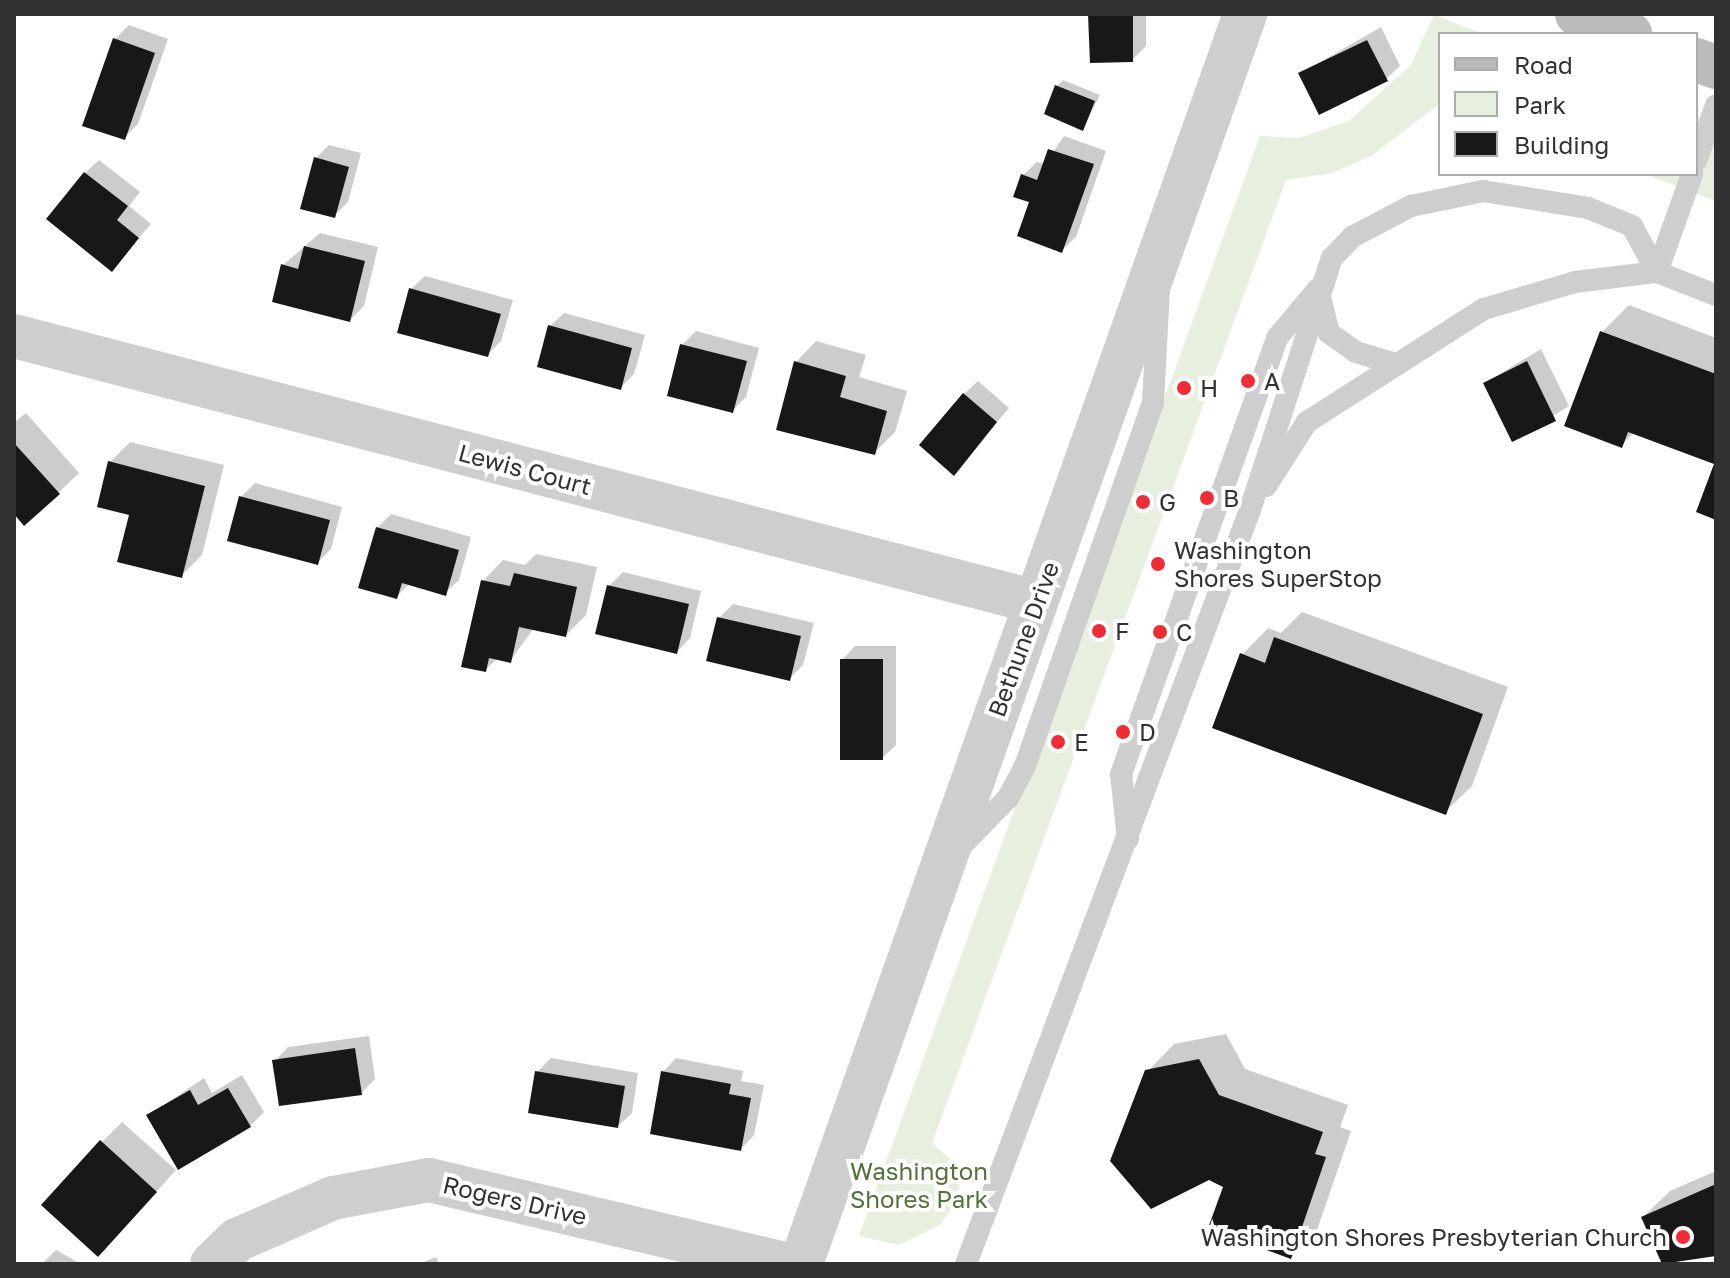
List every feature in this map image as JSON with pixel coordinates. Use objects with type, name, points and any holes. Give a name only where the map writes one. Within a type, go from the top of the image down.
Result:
[{"type":"street","name":"Bethune Drive","points":[[801,1264],[1245,14]]},
{"type":"street","points":[[1577,14],[1625,32]]},
{"type":"street","name":"Lewis Court","points":[[14,336],[1036,602]]},
{"type":"street","name":"Rogers Drive","points":[[212,1264],[237,1240],[333,1198],[429,1180],[784,1264]]},
{"type":"lane","points":[[1698,155],[1716,105]]},
{"type":"lane","points":[[1657,272],[1691,176]]},
{"type":"lane","points":[[1129,841],[1121,774],[1277,338],[1319,288],[1352,237],[1411,206],[1483,191],[1588,208],[1632,226],[1657,272]]},
{"type":"lane","points":[[942,866],[1008,798],[1025,766],[1153,403],[1159,256]]},
{"type":"lane","points":[[1250,510],[1307,422],[1392,363],[1484,309],[1575,282],[1657,272],[1716,295]]},
{"type":"lane","points":[[1319,288],[1329,333],[1356,352],[1392,363]]},
{"type":"lane","points":[[966,1264],[1129,841],[1250,510],[1319,288]]},
{"type":"green space","name":"Washington Shores Park","points":[[1434,15],[1479,32],[1438,32],[1438,105],[1373,155],[1332,173],[1286,180],[932,1143],[962,1170],[957,1199],[941,1224],[899,1245],[859,1236],[1260,136],[1299,138],[1349,121],[1411,65]]},
{"type":"green space","points":[[1698,118],[1716,125],[1716,201],[1650,176],[1698,176]]},
{"type":"building","points":[[1088,14],[1133,14],[1133,62],[1090,63]]},
{"type":"building","points":[[113,38],[155,53],[125,140],[82,126]]},
{"type":"building","points":[[1367,40],[1388,81],[1319,115],[1298,73]]},
{"type":"building","points":[[1055,85],[1095,101],[1083,131],[1044,114]]},
{"type":"building","points":[[1048,149],[1094,164],[1062,253],[1017,236],[1029,202],[1013,197],[1021,174],[1037,180]]},
{"type":"building","points":[[314,157],[349,167],[335,218],[300,209]]},
{"type":"building","points":[[84,172],[128,206],[117,220],[139,238],[112,272],[46,219]]},
{"type":"building","points":[[304,246],[365,261],[350,322],[272,302],[281,264],[298,269]]},
{"type":"building","points":[[409,288],[501,314],[488,357],[397,333]]},
{"type":"building","points":[[548,325],[632,348],[621,390],[537,367]]},
{"type":"building","points":[[1600,331],[1716,374],[1716,520],[1696,512],[1714,464],[1628,432],[1622,448],[1564,426]]},
{"type":"building","points":[[680,344],[747,361],[733,413],[667,396]]},
{"type":"building","points":[[794,361],[846,376],[840,397],[887,411],[875,455],[776,430]]},
{"type":"building","points":[[1527,361],[1556,421],[1512,442],[1483,383]]},
{"type":"building","points":[[963,393],[997,422],[954,476],[919,445]]},
{"type":"building","points":[[14,443],[60,494],[24,526],[14,514]]},
{"type":"building","points":[[108,461],[205,486],[182,578],[117,562],[129,515],[97,507]]},
{"type":"building","points":[[239,496],[330,520],[318,565],[227,541]]},
{"type":"building","points":[[376,527],[459,550],[446,596],[402,583],[397,599],[358,588]]},
{"type":"building","points":[[514,573],[577,587],[566,637],[519,627],[511,663],[489,658],[486,672],[461,667],[481,580],[510,586]]},
{"type":"building","points":[[607,585],[689,604],[677,654],[595,634]]},
{"type":"building","points":[[717,617],[801,636],[790,681],[706,661]]},
{"type":"building","points":[[1274,637],[1483,714],[1446,815],[1212,728],[1240,653],[1265,663]]},
{"type":"building","points":[[840,659],[883,659],[883,760],[840,760]]},
{"type":"building","points":[[355,1048],[362,1095],[279,1106],[272,1060]]},
{"type":"building","points":[[1199,1059],[1219,1095],[1323,1132],[1315,1154],[1326,1157],[1291,1259],[1208,1228],[1223,1187],[1209,1180],[1151,1209],[1110,1161],[1145,1070]]},
{"type":"building","points":[[535,1071],[625,1086],[618,1128],[528,1113]]},
{"type":"building","points":[[661,1071],[731,1084],[729,1094],[751,1098],[741,1151],[650,1134]]},
{"type":"building","points":[[228,1088],[251,1127],[178,1170],[146,1115],[190,1090],[198,1105]]},
{"type":"building","points":[[100,1140],[157,1192],[98,1257],[41,1205]]},
{"type":"building","name":"Washington Shores Presbyterian Church","points":[[1716,1184],[1716,1256],[1662,1264],[1641,1217]]},
{"type":"place","name":"A","points":[[1248,381]]},
{"type":"place","name":"H","points":[[1184,388]]},
{"type":"place","name":"B","points":[[1207,498]]},
{"type":"place","name":"G","points":[[1143,502]]},
{"type":"place","name":"Washington Shores SuperStop","points":[[1158,564]]},
{"type":"place","name":"F","points":[[1099,631]]},
{"type":"place","name":"C","points":[[1160,632]]},
{"type":"place","name":"D","points":[[1123,732]]},
{"type":"place","name":"E","points":[[1058,742]]},
{"type":"place","name":"Washington Shores Presbyterian Church","points":[[1683,1237]]}]
